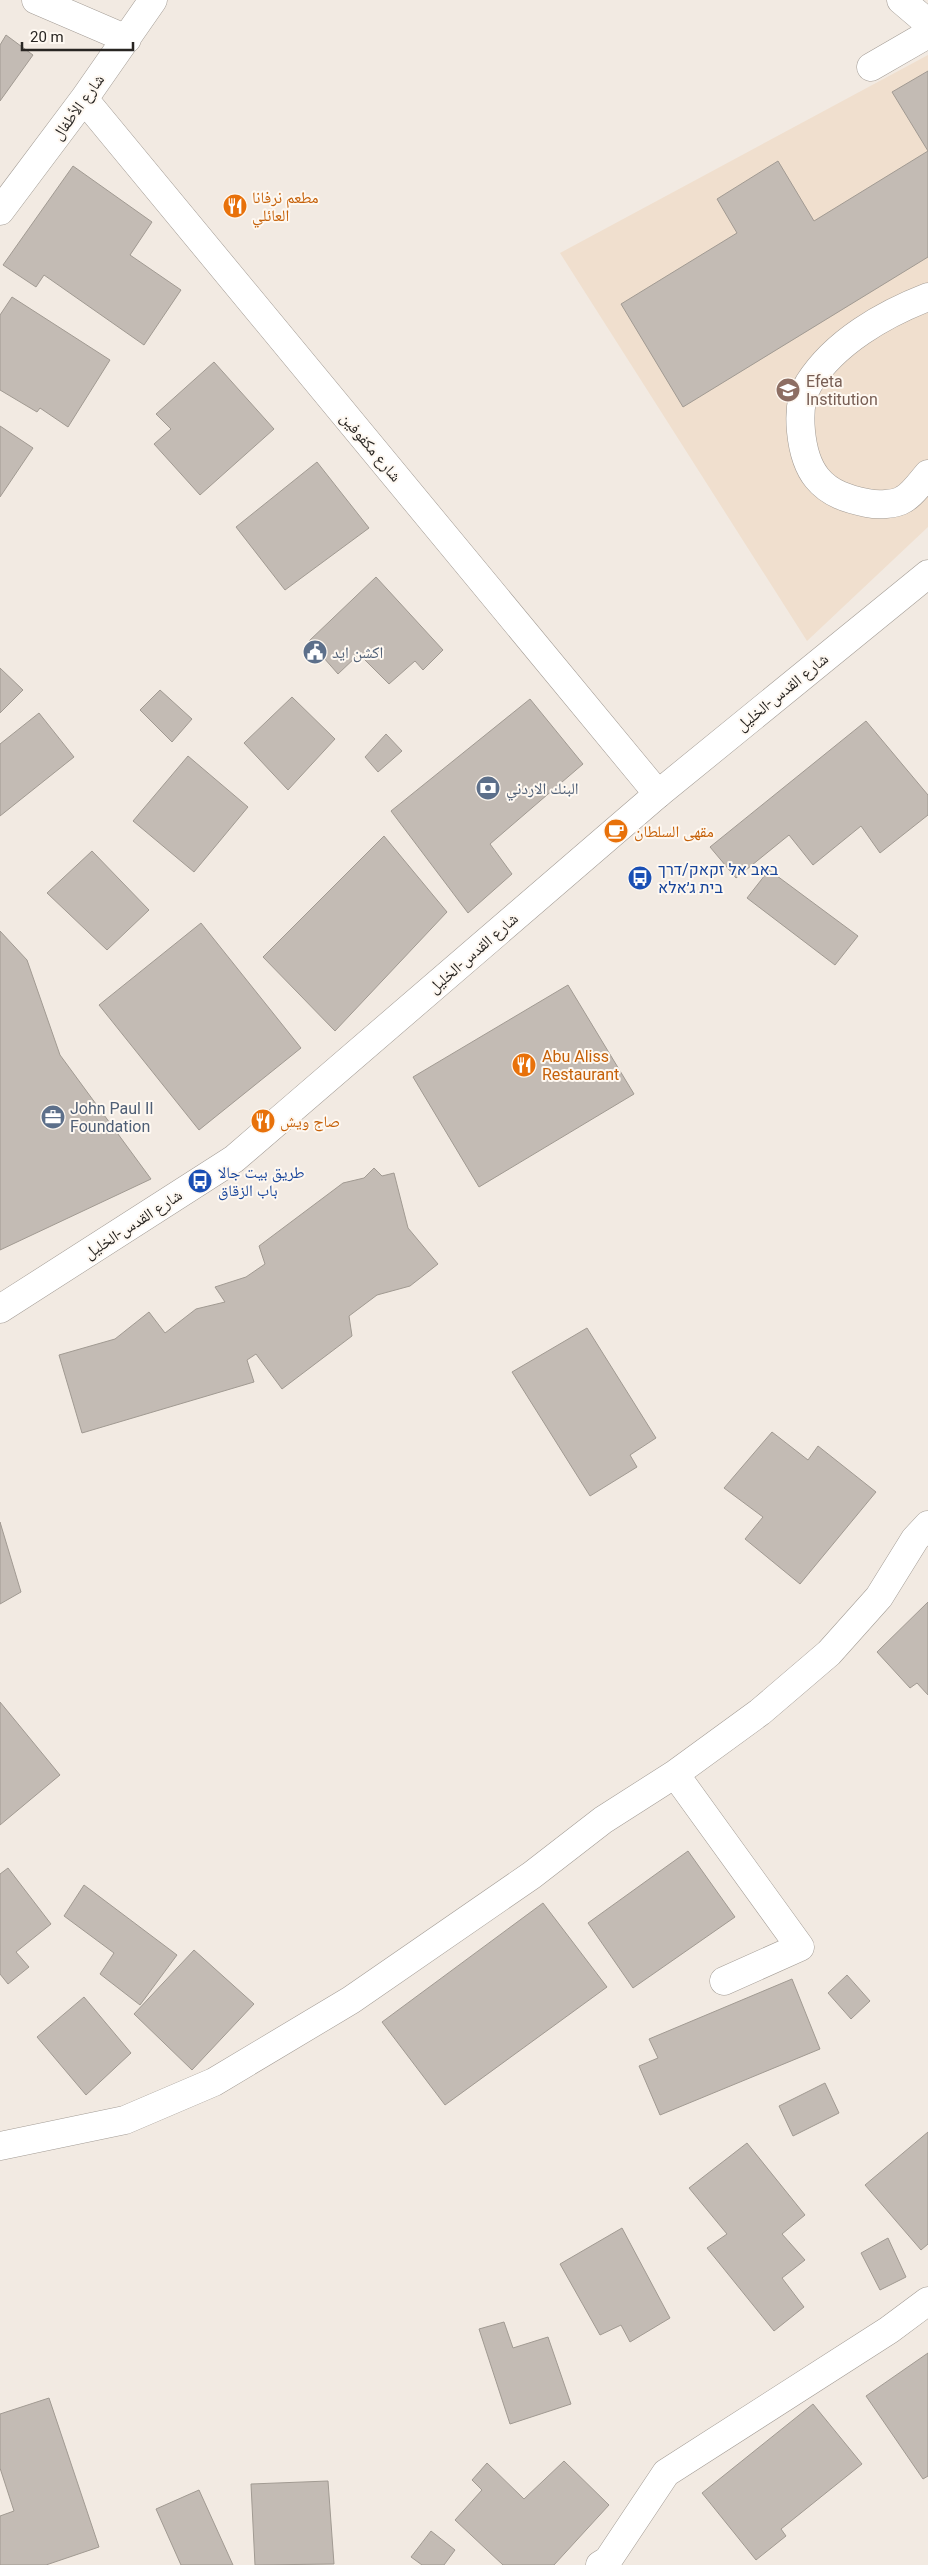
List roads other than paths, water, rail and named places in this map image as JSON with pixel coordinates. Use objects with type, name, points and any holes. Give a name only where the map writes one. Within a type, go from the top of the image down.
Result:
[{"type":"street","points":[[36,0],[127,39]]},
{"type":"street","name":"شارع الأطفال","points":[[0,211],[84,99],[153,0]]},
{"type":"street","points":[[901,0],[928,23]]},
{"type":"street","points":[[871,66],[928,34]]},
{"type":"street","name":"شارع مكفوفين","points":[[84,99],[658,794]]},
{"type":"street","points":[[928,297],[870,324],[834,355],[808,384],[800,415],[802,446],[817,478],[842,498],[876,505],[904,500],[928,474]]},
{"type":"street","name":"شارع القدس-الخليل","points":[[0,1309],[234,1159],[658,794],[928,574]]},
{"type":"street","points":[[0,2146],[125,2120],[214,2082],[351,2000],[532,1875],[603,1820],[675,1774],[760,1712],[829,1653],[879,1597],[916,1539],[928,1525]]},
{"type":"street","points":[[675,1774],[800,1947],[724,1981]]},
{"type":"street","points":[[600,2565],[608,2560],[666,2474],[889,2330],[928,2301]]},
{"type":"place","name":"مطعم نرفانا العائلي","points":[[235,206]]},
{"type":"place","name":"Efeta Institution","points":[[788,390]]},
{"type":"place","name":"اكشن ايد","points":[[315,652]]},
{"type":"place","name":"البنك الاردني","points":[[488,788]]},
{"type":"place","name":"مقهى السلطان","points":[[616,831]]},
{"type":"place","name":"באב אל זקאק/דרך בית ג׳אלא","points":[[640,878]]},
{"type":"place","name":"Abu Aliss Restaurant","points":[[524,1065]]},
{"type":"place","name":"John Paul II Foundation","points":[[53,1117]]},
{"type":"place","name":"صاج ويش","points":[[263,1121]]},
{"type":"place","name":"طريق بيت جالا باب الزقاق","points":[[200,1181]]}]
